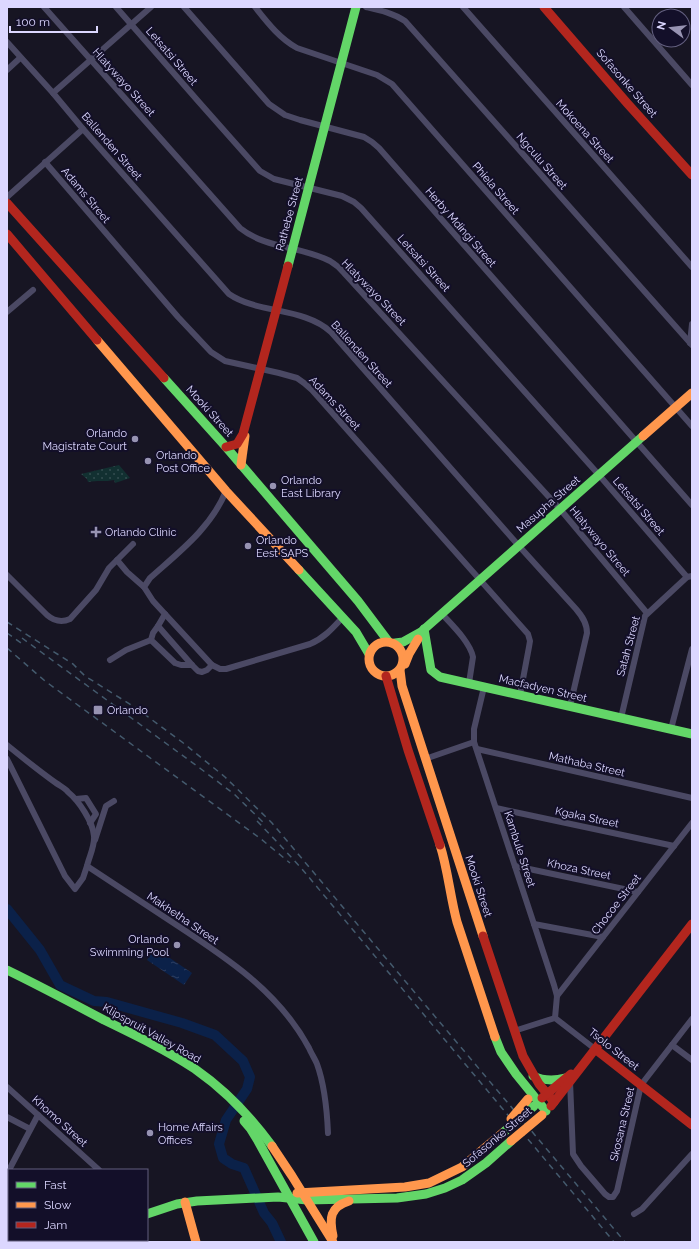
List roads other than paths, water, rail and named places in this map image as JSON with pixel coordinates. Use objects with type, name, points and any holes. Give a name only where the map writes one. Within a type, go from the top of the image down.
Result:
[{"type":"main road","name":"Rathebe Street","points":[[226,447],[237,444],[241,438],[245,426],[356,7]]},
{"type":"main road","name":"Sofasonke Street","points":[[544,7],[692,175]]},
{"type":"main road","name":"Mooki Street","points":[[7,203],[226,447],[358,601],[391,642]]},
{"type":"main road","points":[[7,234],[232,498],[356,632],[369,654],[371,669],[383,676],[444,858],[457,922],[490,1024],[501,1052],[508,1064],[532,1100],[544,1113]]},
{"type":"main road","name":"Masupha Street","points":[[402,654],[421,633],[442,614],[692,393]]},
{"type":"main road","name":"Rathebe Street","points":[[241,465],[245,426]]},
{"type":"main road","name":"Masupha Street","points":[[391,642],[403,642],[421,633]]},
{"type":"main road","points":[[400,674],[407,656],[421,633]]},
{"type":"main road","name":"Macfadyen Street","points":[[421,633],[431,670],[440,677],[692,734]]},
{"type":"main road","points":[[369,654],[375,645],[382,641],[391,642],[399,647],[402,654],[400,674]]},
{"type":"main road","name":"Mooki Street","points":[[400,674],[402,686],[425,759],[522,1054],[532,1075],[554,1102]]},
{"type":"main road","points":[[383,676],[400,674]]},
{"type":"main road","name":"Sofasonke Street","points":[[148,1214],[185,1202],[305,1196],[358,1199],[411,1197],[445,1189],[458,1183],[470,1176],[544,1113],[554,1102],[569,1079],[595,1049],[692,924]]},
{"type":"main road","name":"Klipspruit Valley Road","points":[[7,970],[76,1005],[195,1070],[263,1134],[334,1242]]},
{"type":"main road","name":"Klipspruit Valley Road","points":[[7,976],[158,1055],[215,1090]]},
{"type":"main road","name":"Tsolo Street","points":[[595,1049],[692,1125]]},
{"type":"main road","points":[[532,1075],[548,1080],[569,1079]]},
{"type":"main road","name":"Sofasonke Street","points":[[305,1196],[321,1191],[405,1187],[429,1183],[462,1167],[493,1141],[532,1100],[547,1095],[569,1079]]},
{"type":"main road","name":"Klipspruit Valley Road","points":[[244,1117],[314,1242]]},
{"type":"main road","points":[[263,1134],[274,1145],[300,1180],[308,1186],[321,1191]]},
{"type":"main road","points":[[277,1176],[274,1197],[297,1213]]},
{"type":"main road","points":[[334,1242],[330,1221],[335,1208],[345,1202],[358,1199]]},
{"type":"main road","points":[[185,1202],[196,1242]]},
{"type":"street","name":"Hlatywayo Street","points":[[44,7],[240,228],[247,234],[257,239],[329,261],[344,272],[560,509],[647,613]]},
{"type":"street","name":"Letsatsi Street","points":[[116,7],[260,171],[274,179],[342,196],[354,202],[361,208],[690,576]]},
{"type":"street","points":[[53,93],[150,7]]},
{"type":"street","name":"Herby Mdingi Street","points":[[184,7],[269,104],[276,110],[285,115],[324,127],[364,137],[379,148],[692,506]]},
{"type":"street","name":"Phiela Street","points":[[255,7],[277,33],[296,48],[376,76],[392,84],[692,426]]},
{"type":"street","name":"Ngculu Street","points":[[366,7],[385,11],[398,16],[405,21],[691,344]]},
{"type":"street","name":"Mokoena Street","points":[[463,7],[692,267]]},
{"type":"street","points":[[624,7],[692,85]]},
{"type":"street","name":"Ballenden Street","points":[[7,42],[229,294],[244,302],[276,309],[325,326],[576,609],[584,619],[587,633],[570,706]]},
{"type":"street","points":[[7,70],[20,58]]},
{"type":"street","points":[[7,197],[83,129]]},
{"type":"street","name":"Adams Street","points":[[45,162],[205,347],[225,361],[289,375],[304,383],[480,580],[528,634],[530,641],[520,695]]},
{"type":"street","points":[[7,312],[33,290]]},
{"type":"street","points":[[691,344],[692,324]]},
{"type":"street","points":[[144,587],[150,578],[201,531],[221,502],[226,491]]},
{"type":"street","points":[[221,502],[232,498]]},
{"type":"street","points":[[7,575],[53,620],[60,622],[65,621],[70,619],[96,590],[109,568],[133,544]]},
{"type":"street","points":[[117,560],[127,572],[144,587],[153,601],[212,665],[220,669],[226,669],[310,644],[325,636],[343,618]]},
{"type":"street","name":"Satah Street","points":[[621,718],[643,620],[647,613],[690,576]]},
{"type":"street","points":[[151,640],[153,633],[165,614]]},
{"type":"street","points":[[442,614],[468,646],[472,654],[473,657],[469,683]]},
{"type":"street","points":[[158,626],[198,670],[205,672],[212,665]]},
{"type":"street","points":[[110,660],[126,650],[151,640]]},
{"type":"street","points":[[151,640],[175,663],[181,665],[192,665]]},
{"type":"street","points":[[671,729],[692,649]]},
{"type":"street","name":"Kambule Street","points":[[484,687],[474,729],[474,742],[556,996],[555,1018]]},
{"type":"street","points":[[425,759],[474,742]]},
{"type":"street","points":[[8,748],[56,784],[68,791],[76,799],[90,823],[94,837],[93,846]]},
{"type":"street","name":"Mathaba Street","points":[[477,749],[692,798]]},
{"type":"street","points":[[7,759],[65,876],[75,889],[83,878],[106,806],[114,802]]},
{"type":"street","points":[[76,799],[86,798],[96,814],[90,823]]},
{"type":"street","name":"Kgaka Street","points":[[496,808],[674,846]]},
{"type":"street","name":"Chocoe Street","points":[[556,996],[692,823]]},
{"type":"street","name":"Makhetha Street","points":[[87,866],[227,959],[262,988],[283,1010],[300,1031],[317,1063],[327,1109],[328,1133]]},
{"type":"street","name":"Khoza Street","points":[[515,866],[638,892]]},
{"type":"street","points":[[534,924],[603,937]]},
{"type":"street","points":[[514,1031],[555,1018]]},
{"type":"street","name":"Tsolo Street","points":[[555,1018],[595,1049]]},
{"type":"street","name":"Skosana Street","points":[[569,1079],[573,1154],[585,1171],[605,1194],[609,1197],[613,1197],[617,1191],[641,1085],[692,1019]]},
{"type":"street","points":[[672,1045],[692,1060]]},
{"type":"street","name":"Khomo Street","points":[[7,1087],[98,1169]]},
{"type":"street","points":[[10,1169],[38,1115]]},
{"type":"street","points":[[7,1117],[30,1129]]},
{"type":"street","points":[[634,1214],[642,1209],[692,1154]]},
{"type":"water","points":[[155,948],[192,973],[184,985],[147,960]]},
{"type":"waterway","points":[[7,909],[40,950],[60,985],[94,1001],[107,1002],[182,1023],[215,1035],[243,1061],[250,1077],[247,1089],[226,1120],[219,1144],[223,1158],[232,1164],[244,1168],[264,1213],[272,1223],[281,1242]]},
{"type":"railway","points":[[7,622],[73,664],[85,676],[136,708],[182,742],[225,777],[272,823],[625,1242]]},
{"type":"railway","points":[[7,633],[24,645]]},
{"type":"railway","points":[[22,638],[234,794],[265,824]]},
{"type":"railway","points":[[7,648],[45,681],[261,839],[290,863]]},
{"type":"railway","points":[[257,821],[302,869],[614,1242]]},
{"type":"place","name":"Orlando Magistrate Court","points":[[135,439]]},
{"type":"place","name":"Orlando Post Office","points":[[148,461]]},
{"type":"place","name":"Orlando East Library","points":[[273,486]]},
{"type":"place","name":"Orlando Clinic","points":[[96,532]]},
{"type":"place","name":"Orlando Eest SAPS","points":[[248,546]]},
{"type":"place","name":"Orlando","points":[[98,710]]},
{"type":"place","name":"Orlando Swimming Pool","points":[[177,945]]},
{"type":"place","name":"Home Affairs Offices","points":[[150,1133]]}]
